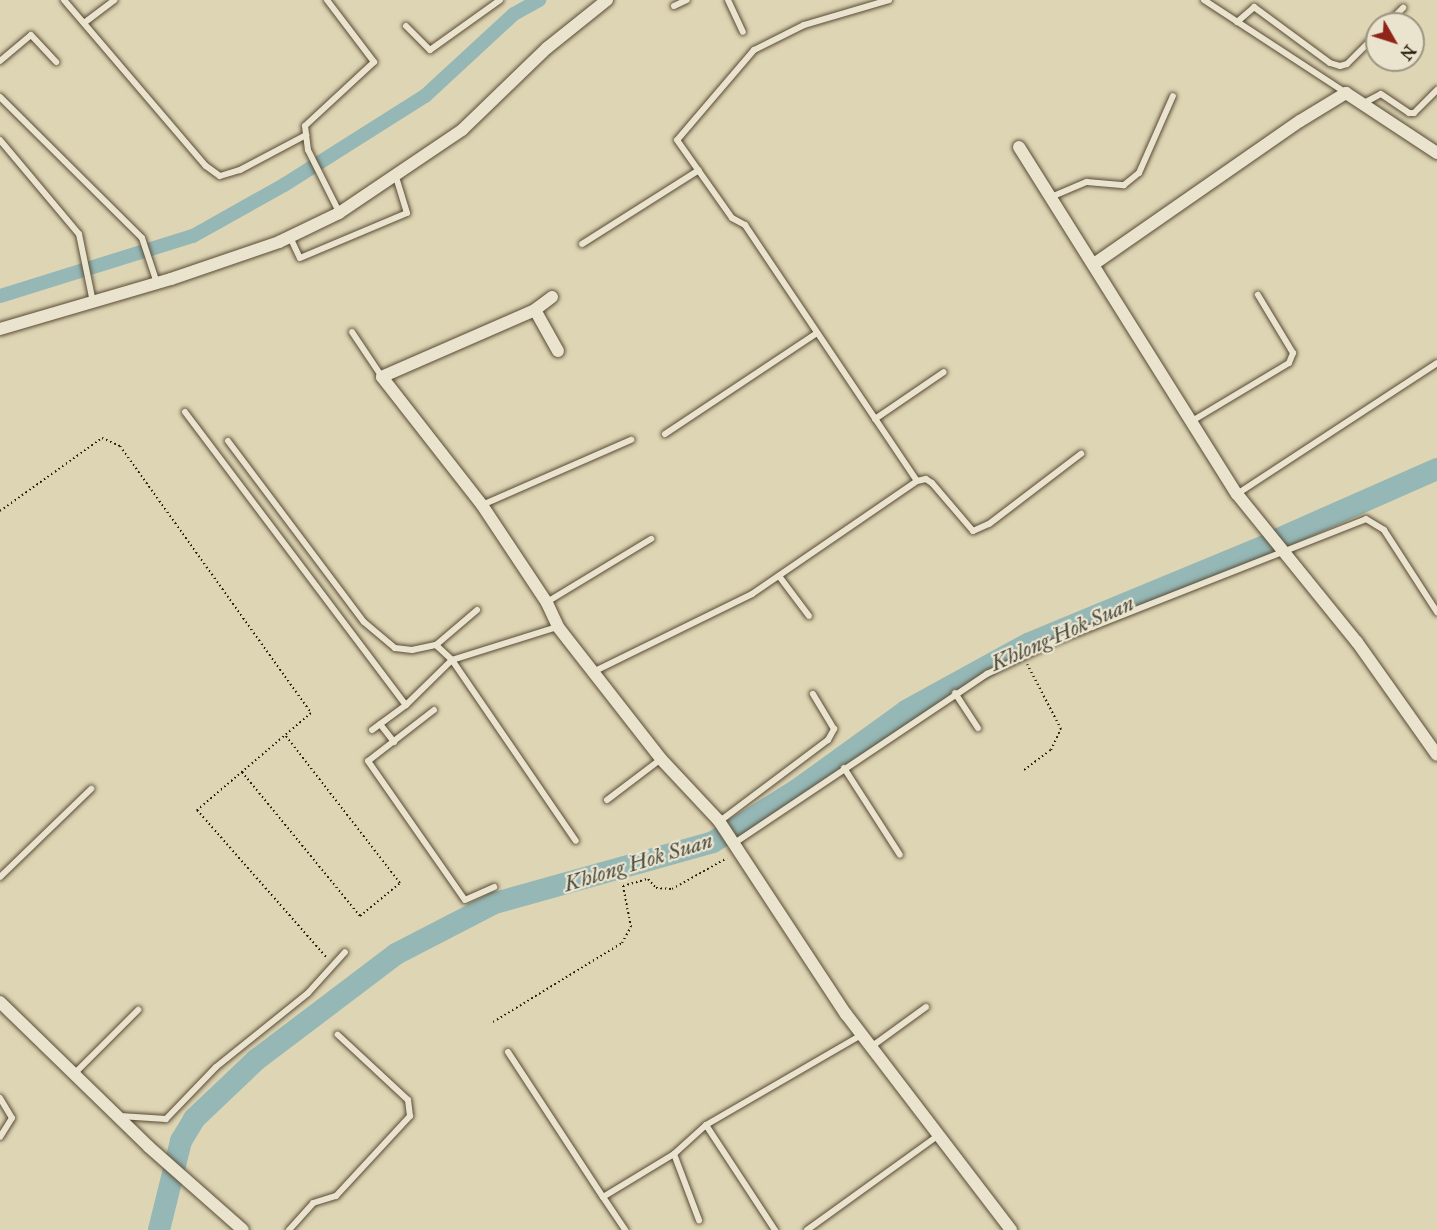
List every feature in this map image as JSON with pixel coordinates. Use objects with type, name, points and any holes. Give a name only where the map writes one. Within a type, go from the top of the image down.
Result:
[{"type":"street","points":[[0,329],[157,283],[290,237],[339,213],[396,177],[462,130],[547,48],[607,0]]},
{"type":"street","points":[[1094,264],[1300,121],[1346,93],[1437,153]]},
{"type":"street","points":[[1019,147],[1237,494],[1357,642],[1437,755]]},
{"type":"street","points":[[552,297],[535,310],[382,377],[482,505],[547,603],[558,627],[595,671],[661,759],[719,821],[861,1035],[941,1134],[1011,1230]]},
{"type":"street","points":[[535,310],[558,351]]},
{"type":"street","points":[[0,1002],[73,1074],[120,1116],[149,1147],[243,1230]]},
{"type":"lane","points":[[64,0],[206,166],[220,176],[240,170],[306,135]]},
{"type":"lane","points":[[84,23],[114,0]]},
{"type":"lane","points":[[327,0],[374,62],[305,126],[308,150],[339,213]]},
{"type":"lane","points":[[406,26],[430,50],[500,0]]},
{"type":"lane","points":[[674,6],[687,0]]},
{"type":"lane","points":[[728,0],[743,32]]},
{"type":"lane","points":[[889,0],[804,25],[754,50],[677,140],[732,218],[745,225],[917,481]]},
{"type":"lane","points":[[1204,0],[1346,93]]},
{"type":"lane","points":[[1238,22],[1254,7],[1330,63],[1340,66],[1347,64],[1365,46]]},
{"type":"lane","points":[[1399,12],[1403,8]]},
{"type":"lane","points":[[0,61],[31,35],[56,62]]},
{"type":"lane","points":[[1362,104],[1381,94],[1408,113],[1414,113],[1437,90]]},
{"type":"lane","points":[[1050,197],[1087,182],[1124,185],[1139,173],[1173,96]]},
{"type":"lane","points":[[0,97],[142,238],[157,283]]},
{"type":"lane","points":[[0,140],[79,234],[78,245],[93,302]]},
{"type":"lane","points":[[582,244],[699,170]]},
{"type":"lane","points":[[290,237],[300,258],[407,213],[396,177]]},
{"type":"lane","points":[[1192,421],[1289,363],[1293,353],[1258,295]]},
{"type":"lane","points":[[352,332],[382,377]]},
{"type":"lane","points":[[665,434],[817,333]]},
{"type":"lane","points":[[1237,494],[1437,363]]},
{"type":"lane","points":[[875,419],[944,372]]},
{"type":"lane","points":[[185,412],[406,705]]},
{"type":"lane","points":[[482,505],[631,440]]},
{"type":"lane","points":[[228,441],[364,622],[395,648],[412,650],[436,645],[477,610]]},
{"type":"lane","points":[[595,671],[753,594],[917,481],[926,479],[932,483],[973,531],[1002,515],[1081,454]]},
{"type":"lane","points":[[733,845],[955,693],[1023,657],[1156,599],[1285,553],[1366,519],[1376,522],[1437,612]]},
{"type":"lane","points":[[547,603],[651,539]]},
{"type":"lane","points":[[778,576],[809,616]]},
{"type":"lane","points":[[372,730],[406,705],[452,660],[558,627]]},
{"type":"lane","points":[[436,645],[452,660],[576,841]]},
{"type":"lane","points":[[955,693],[978,728]]},
{"type":"lane","points":[[719,821],[828,740],[834,729],[813,694]]},
{"type":"lane","points":[[434,710],[368,761],[465,900],[494,887]]},
{"type":"lane","points":[[380,724],[394,742]]},
{"type":"lane","points":[[607,800],[661,759]]},
{"type":"lane","points":[[844,768],[900,855]]},
{"type":"lane","points":[[0,877],[91,789]]},
{"type":"lane","points":[[120,1116],[166,1119],[216,1067],[308,993],[345,952]]},
{"type":"lane","points":[[870,1047],[926,1007]]},
{"type":"lane","points":[[73,1074],[138,1010]]},
{"type":"lane","points":[[289,1230],[313,1203],[336,1196],[410,1116],[408,1100],[338,1035]]},
{"type":"lane","points":[[603,1197],[674,1154],[706,1125],[861,1035]]},
{"type":"lane","points":[[508,1052],[625,1230]]},
{"type":"lane","points":[[0,1098],[12,1118],[0,1137]]},
{"type":"lane","points":[[706,1125],[775,1230]]},
{"type":"lane","points":[[807,1230],[941,1134]]},
{"type":"lane","points":[[674,1154],[699,1220]]},
{"type":"path","points":[[0,511],[102,438],[120,446],[311,712],[197,810],[333,965]]},
{"type":"path","points":[[1023,657],[1061,729],[1051,750],[1024,770]]},
{"type":"path","points":[[242,772],[360,916],[400,883],[285,735]]},
{"type":"path","points":[[494,1022],[622,943],[631,927],[623,886],[648,879],[656,888],[672,889],[733,845]]},
{"type":"waterway","points":[[0,296],[193,236],[284,185],[425,96],[514,14],[539,0]]},
{"type":"waterway","name":"Khlong Hok Suan","points":[[1276,540],[1437,469]]},
{"type":"waterway","name":"Khlong Hok Suan","points":[[159,1230],[181,1141],[194,1119],[256,1060],[396,954],[495,903],[713,842],[797,790],[906,711],[1028,644],[1269,544]]}]
